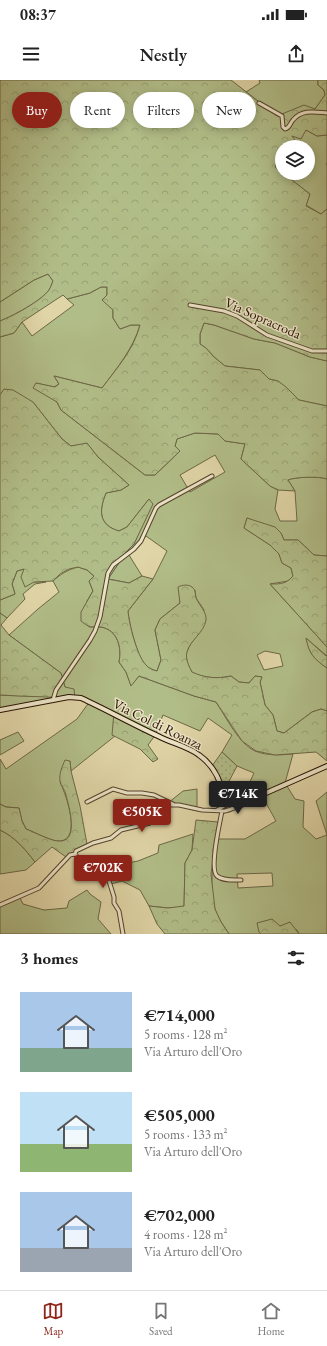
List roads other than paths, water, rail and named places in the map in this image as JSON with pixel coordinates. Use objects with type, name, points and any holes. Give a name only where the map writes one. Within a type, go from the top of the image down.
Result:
[{"type":"street","points":[[259,103],[282,116],[283,126],[285,129],[288,128],[296,116],[303,112],[327,113]]},
{"type":"street","name":"Via Sopracroda","points":[[190,305],[224,311],[237,316],[267,335],[312,351],[327,351]]},
{"type":"street","points":[[53,700],[56,690],[95,631],[100,616],[106,578],[110,569],[137,546],[156,508],[159,505],[212,476]]},
{"type":"street","name":"Via Col di Roanza","points":[[0,710],[73,696],[81,698],[159,737],[192,751],[208,763],[216,775],[224,794],[233,801]]},
{"type":"street","points":[[215,811],[233,801],[239,803],[250,800],[327,766]]},
{"type":"street","points":[[87,802],[113,789],[129,793],[154,795],[173,804],[215,811],[230,810],[246,804],[250,800]]},
{"type":"street","points":[[0,905],[39,888],[70,855],[75,854],[76,851],[93,843],[111,838],[121,830],[150,823],[156,819],[166,807],[173,804]]},
{"type":"street","points":[[222,811],[213,862],[214,872],[217,876],[222,878],[242,880]]},
{"type":"street","points":[[75,854],[78,859],[100,872],[108,882],[114,897],[114,903],[119,911],[123,934]]}]
